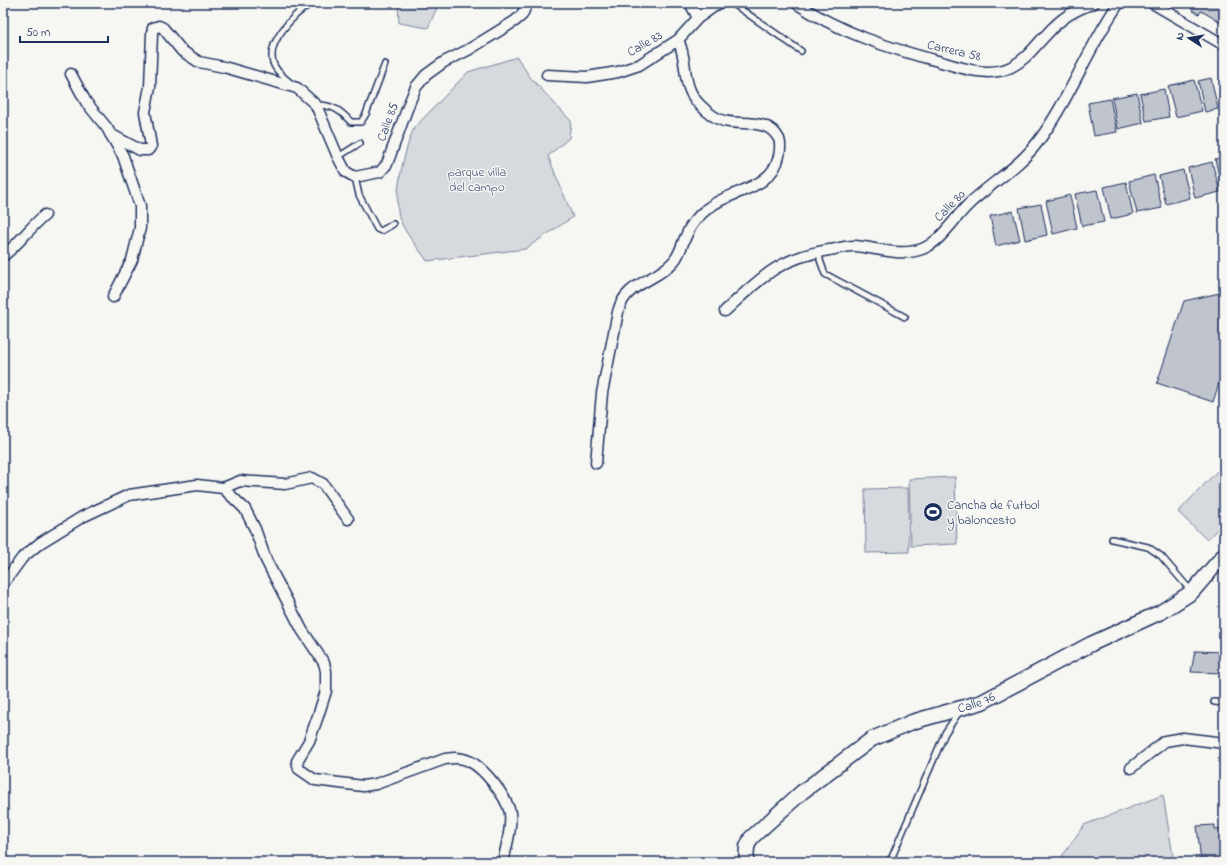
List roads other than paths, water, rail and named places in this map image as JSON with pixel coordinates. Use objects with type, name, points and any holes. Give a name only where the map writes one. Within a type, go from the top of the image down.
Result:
[{"type":"street","name":"Calle 85","points":[[355,177],[380,172],[387,164],[416,87],[426,75],[444,62],[468,50],[515,21],[522,15],[527,3]]},
{"type":"street","points":[[690,3],[698,18]]},
{"type":"street","name":"Calle 83","points":[[547,75],[586,76],[618,72],[639,65],[678,40],[698,18],[719,3]]},
{"type":"street","name":"Carrera 58","points":[[796,3],[828,22],[887,48],[972,70],[993,72],[1002,71],[1024,59],[1046,34],[1070,12],[1094,3]]},
{"type":"street","name":"Calle 80","points":[[725,311],[767,273],[782,264],[820,252],[854,246],[901,252],[914,252],[930,246],[970,204],[1021,160],[1036,144],[1048,127],[1107,20],[1119,3]]},
{"type":"street","points":[[1152,3],[1224,45]]},
{"type":"street","points":[[110,134],[140,150],[148,150],[151,146],[145,112],[150,87],[152,33],[153,28],[159,26],[164,28],[182,51],[199,62],[224,67],[298,88],[316,105],[346,172],[355,177]]},
{"type":"street","points":[[596,463],[602,393],[618,312],[622,300],[630,290],[651,280],[675,260],[690,228],[708,208],[724,198],[751,188],[764,180],[778,161],[780,152],[780,142],[778,136],[771,129],[749,122],[723,121],[700,105],[692,96],[686,82],[683,53],[678,40]]},
{"type":"street","points":[[71,74],[86,102],[110,134],[123,156],[140,206],[140,220],[132,260],[113,297]]},
{"type":"street","points":[[3,256],[24,238],[30,227],[45,215]]},
{"type":"street","points":[[3,584],[22,558],[40,543],[82,517],[129,496],[197,485],[223,488],[240,481],[285,484],[308,478],[317,479],[323,484],[348,519]]},
{"type":"street","points":[[223,488],[245,509],[255,529],[266,560],[302,630],[324,663],[326,671],[326,691],[309,741],[297,761],[299,769],[315,780],[363,786],[376,784],[445,759],[456,758],[468,760],[480,767],[499,790],[510,812],[510,826],[503,862]]},
{"type":"street","name":"Calle 76","points":[[746,862],[747,847],[751,838],[802,792],[872,739],[912,722],[982,702],[1091,644],[1161,612],[1192,592],[1220,566],[1224,555]]},
{"type":"street","points":[[1131,768],[1165,741],[1183,738],[1224,743]]},
{"type":"lane","points":[[298,88],[275,67],[272,59],[272,50],[281,33],[292,19],[302,9],[312,3]]},
{"type":"lane","points":[[732,3],[801,51]]},
{"type":"lane","points":[[316,105],[328,105],[336,108],[351,122],[361,122],[366,114],[385,64]]},
{"type":"lane","points":[[338,157],[360,143]]},
{"type":"lane","points":[[355,177],[359,195],[377,229],[381,231],[393,224]]},
{"type":"lane","points":[[820,252],[820,260],[825,274],[905,318]]},
{"type":"lane","points":[[1112,539],[1148,547],[1161,556],[1192,592]]},
{"type":"lane","points":[[1214,702],[1224,703]]},
{"type":"lane","points":[[888,862],[945,733],[961,709]]},
{"type":"place","name":"Cancha de futbol y baloncesto","points":[[933,512]]},
{"type":"park label","name":"parque villa del campo","points":[[477,180]]}]
